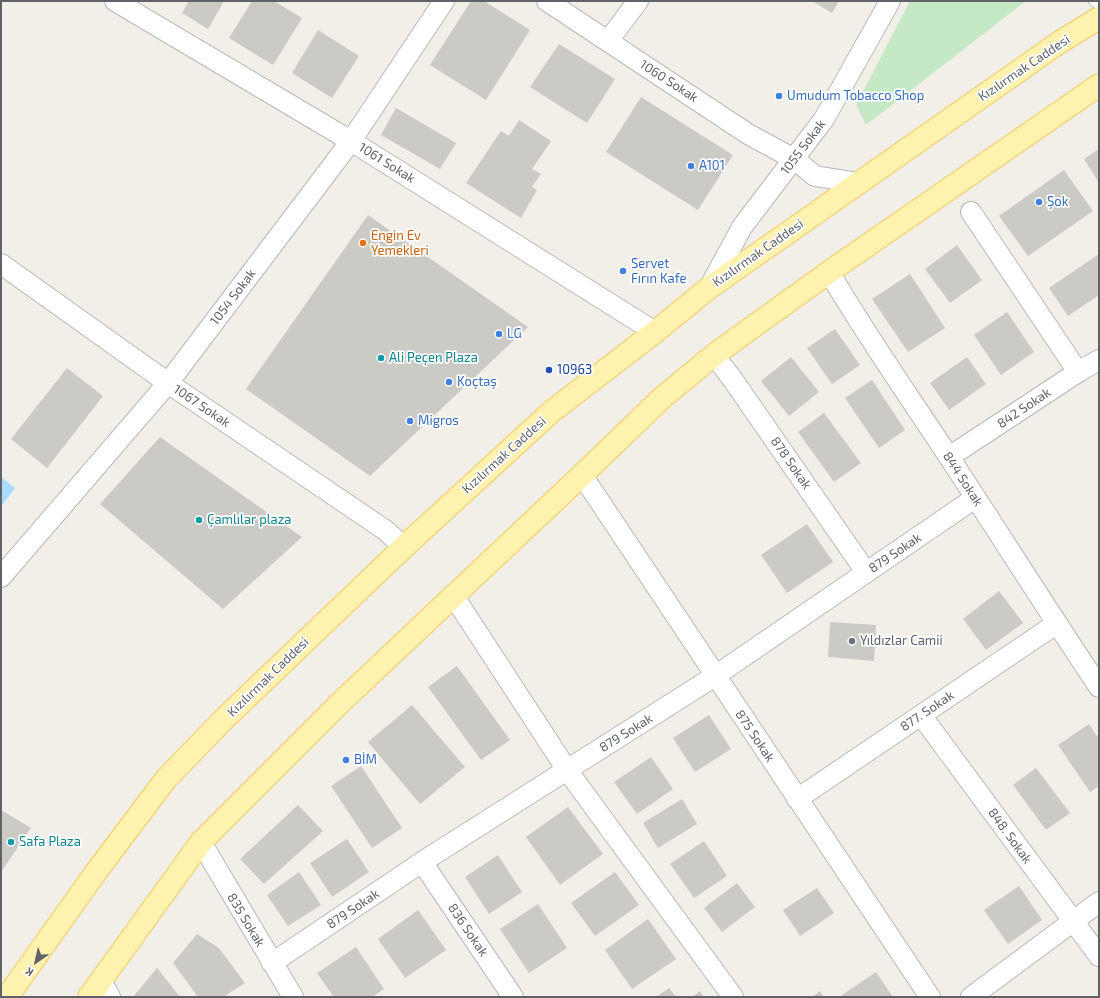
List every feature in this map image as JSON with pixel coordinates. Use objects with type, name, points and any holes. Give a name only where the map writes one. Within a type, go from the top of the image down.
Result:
[{"type":"main road","name":"Kızılırmak Caddesi","points":[[8,997],[96,872],[166,779],[223,720],[404,547],[551,412],[655,332],[709,288],[858,182],[1060,42],[1097,6]]},
{"type":"main road","points":[[100,991],[201,842],[341,702],[582,475],[663,396],[714,355],[829,272],[1099,85]]},
{"type":"street","name":"1061 Sokak","points":[[114,1],[351,141],[655,332]]},
{"type":"street","name":"1054 Sokak","points":[[1,577],[168,383],[351,141],[444,1]]},
{"type":"street","name":"1060 Sokak","points":[[547,1],[748,134],[794,158],[815,176],[858,182]]},
{"type":"street","points":[[608,41],[638,1]]},
{"type":"street","name":"1055 Sokak","points":[[709,288],[742,227],[824,119],[890,1]]},
{"type":"street","points":[[971,212],[1078,372]]},
{"type":"street","name":"1067 Sokak","points":[[1,264],[168,383],[385,530],[404,547]]},
{"type":"street","name":"844 Sokak","points":[[829,272],[1056,624],[1099,687]]},
{"type":"street","name":"878 Sokak","points":[[714,355],[733,380],[866,572]]},
{"type":"street","name":"842 Sokak","points":[[949,457],[1078,372],[1099,360]]},
{"type":"street","name":"875 Sokak","points":[[582,475],[930,997]]},
{"type":"street","name":"879 Sokak","points":[[272,963],[422,862],[715,676],[975,498]]},
{"type":"street","points":[[453,595],[567,770],[733,997]]},
{"type":"street","name":"877. Sokak","points":[[797,799],[1056,624]]},
{"type":"street","name":"848. Sokak","points":[[921,715],[1099,956]]},
{"type":"street","name":"835 Sokak","points":[[201,842],[293,997]]},
{"type":"street","name":"836 Sokak","points":[[422,862],[514,997]]},
{"type":"street","points":[[971,997],[1099,902]]},
{"type":"green space","points":[[910,1],[1026,1],[866,125],[856,105]]},
{"type":"water","points":[[1,477],[15,488],[3,504],[1,503]]},
{"type":"building","points":[[189,1],[224,1],[208,29],[182,13]]},
{"type":"building","points":[[252,1],[274,1],[302,18],[273,65],[229,38]]},
{"type":"building","points":[[471,1],[484,1],[530,30],[486,100],[430,65]]},
{"type":"building","points":[[812,1],[839,1],[832,13]]},
{"type":"building","points":[[318,30],[359,56],[332,98],[292,73]]},
{"type":"building","points":[[559,44],[615,79],[587,123],[530,87]]},
{"type":"building","points":[[641,97],[733,155],[698,210],[606,152]]},
{"type":"building","points":[[396,108],[456,143],[440,169],[381,135]]},
{"type":"building","points":[[519,120],[551,141],[532,169],[541,174],[532,187],[537,190],[521,218],[466,183],[501,131],[509,136]]},
{"type":"building","points":[[1099,149],[1099,183],[1084,159]]},
{"type":"building","points":[[1064,170],[1093,211],[1028,256],[999,216]]},
{"type":"building","name":"Ali Peçen Plaza","points":[[368,215],[528,327],[370,476],[246,389]]},
{"type":"building","points":[[957,245],[982,280],[950,303],[925,269]]},
{"type":"building","points":[[1099,254],[1099,295],[1068,316],[1049,288]]},
{"type":"building","points":[[910,274],[945,328],[908,352],[872,299]]},
{"type":"building","points":[[1007,312],[1034,352],[1001,375],[974,335]]},
{"type":"building","points":[[835,329],[860,365],[832,384],[807,348]]},
{"type":"building","points":[[791,357],[819,392],[789,416],[761,381]]},
{"type":"building","points":[[967,357],[986,384],[949,410],[930,383]]},
{"type":"building","points":[[67,368],[103,396],[47,468],[11,439]]},
{"type":"building","points":[[872,380],[905,430],[879,448],[845,398]]},
{"type":"building","points":[[824,413],[861,463],[834,482],[798,432]]},
{"type":"building","name":"Çamlılar plaza","points":[[160,437],[302,537],[223,609],[100,504]]},
{"type":"building","points":[[807,524],[833,562],[787,593],[761,555]]},
{"type":"building","points":[[999,591],[1023,623],[986,650],[963,619]]},
{"type":"building","name":"Yıldızlar Camii","points":[[830,622],[876,625],[874,661],[828,657]]},
{"type":"building","points":[[457,666],[510,740],[481,760],[428,687]]},
{"type":"building","points":[[412,705],[465,767],[420,804],[368,742]]},
{"type":"building","points":[[709,715],[731,749],[695,772],[673,738]]},
{"type":"building","points":[[1089,724],[1099,739],[1099,786],[1090,792],[1058,745]]},
{"type":"building","points":[[651,757],[673,789],[637,814],[614,782]]},
{"type":"building","points":[[361,766],[402,828],[372,848],[331,786]]},
{"type":"building","points":[[1036,768],[1070,813],[1046,830],[1013,785]]},
{"type":"building","points":[[682,799],[697,824],[658,848],[643,823]]},
{"type":"building","points":[[298,805],[323,831],[264,884],[240,859]]},
{"type":"building","points":[[568,807],[603,854],[560,885],[526,837]]},
{"type":"building","name":"Safa Plaza","points":[[1,810],[31,828],[1,872]]},
{"type":"building","points":[[347,839],[369,872],[332,897],[310,863]]},
{"type":"building","points":[[704,841],[727,876],[694,898],[670,864]]},
{"type":"building","points":[[498,855],[522,892],[489,914],[465,877]]},
{"type":"building","points":[[299,872],[321,905],[288,926],[267,895]]},
{"type":"building","points":[[615,872],[639,905],[595,936],[571,903]]},
{"type":"building","points":[[737,883],[755,907],[722,932],[704,908]]},
{"type":"building","points":[[1019,886],[1042,920],[1008,944],[984,910]]},
{"type":"building","points":[[817,888],[834,913],[800,936],[783,910]]},
{"type":"building","points":[[538,904],[567,948],[529,973],[500,929]]},
{"type":"building","points":[[418,910],[446,950],[405,978],[378,939]]},
{"type":"building","points":[[648,919],[676,959],[632,989],[605,950]]},
{"type":"building","points":[[197,934],[219,948],[245,983],[223,997],[198,997],[173,963]]},
{"type":"building","points":[[356,947],[384,989],[372,997],[334,997],[317,973]]},
{"type":"building","points":[[157,968],[180,997],[133,997]]},
{"type":"building","points":[[876,972],[893,997],[844,997],[842,995]]},
{"type":"building","points":[[669,988],[676,997],[656,997]]},
{"type":"building","points":[[700,991],[704,997],[692,997]]},
{"type":"building","points":[[820,991],[824,997],[812,997]]},
{"type":"place","name":"Umudum Tobacco Shop","points":[[779,96]]},
{"type":"place","name":"A101","points":[[691,166]]},
{"type":"place","name":"Şok","points":[[1039,202]]},
{"type":"place","name":"Engin Ev Yemekleri","points":[[363,243]]},
{"type":"place","name":"Servet Fırın Kafe","points":[[623,271]]},
{"type":"place","name":"LG","points":[[499,334]]},
{"type":"place","name":"Ali Peçen Plaza","points":[[381,358]]},
{"type":"place","name":"10963","points":[[549,370]]},
{"type":"place","name":"Koçtaş","points":[[449,382]]},
{"type":"place","name":"Migros","points":[[410,421]]},
{"type":"place","name":"Çamlılar plaza","points":[[199,520]]},
{"type":"place","name":"Yıldızlar Camii","points":[[852,641]]},
{"type":"place","name":"BİM","points":[[346,760]]},
{"type":"place","name":"Safa Plaza","points":[[11,842]]}]
